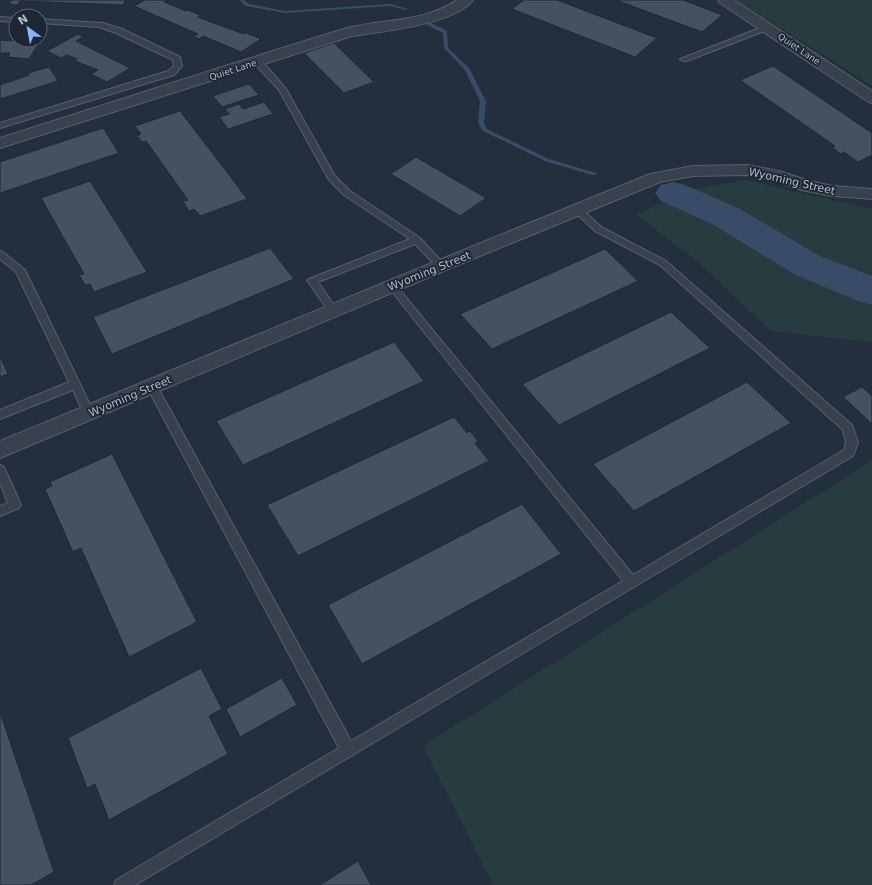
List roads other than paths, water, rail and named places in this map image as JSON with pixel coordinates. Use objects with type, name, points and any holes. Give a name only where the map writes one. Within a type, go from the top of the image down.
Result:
[{"type":"street","name":"Quiet Lane","points":[[0,143],[350,32],[394,25],[444,12],[458,6],[466,0]]},
{"type":"street","name":"Quiet Lane","points":[[725,0],[872,98]]},
{"type":"street","name":"Wyoming Street","points":[[0,450],[392,286],[579,211],[656,178],[693,171],[731,170],[765,173],[807,186],[833,191],[872,194]]},
{"type":"lane","points":[[0,126],[171,73],[178,66],[177,59],[120,31],[100,25],[48,22]]},
{"type":"lane","points":[[684,59],[768,28]]},
{"type":"lane","points":[[258,62],[282,89],[332,178],[352,197],[417,240],[442,266]]},
{"type":"lane","points":[[121,885],[849,453],[852,443],[848,428],[663,263],[598,229],[579,211]]},
{"type":"lane","points":[[334,311],[312,281],[417,240]]},
{"type":"lane","points":[[0,254],[20,270],[89,413]]},
{"type":"lane","points":[[392,286],[632,582]]},
{"type":"lane","points":[[0,415],[76,384]]},
{"type":"lane","points":[[152,387],[348,750]]},
{"type":"lane","points":[[0,470],[15,505],[0,511]]},
{"type":"waterway","points":[[241,0],[248,5],[285,12],[390,5],[406,9]]},
{"type":"waterway","points":[[429,24],[445,32],[446,48],[467,69],[483,101],[481,123],[485,130],[547,160],[594,174]]},
{"type":"waterway","points":[[673,193],[725,216],[807,265],[872,291]]}]
